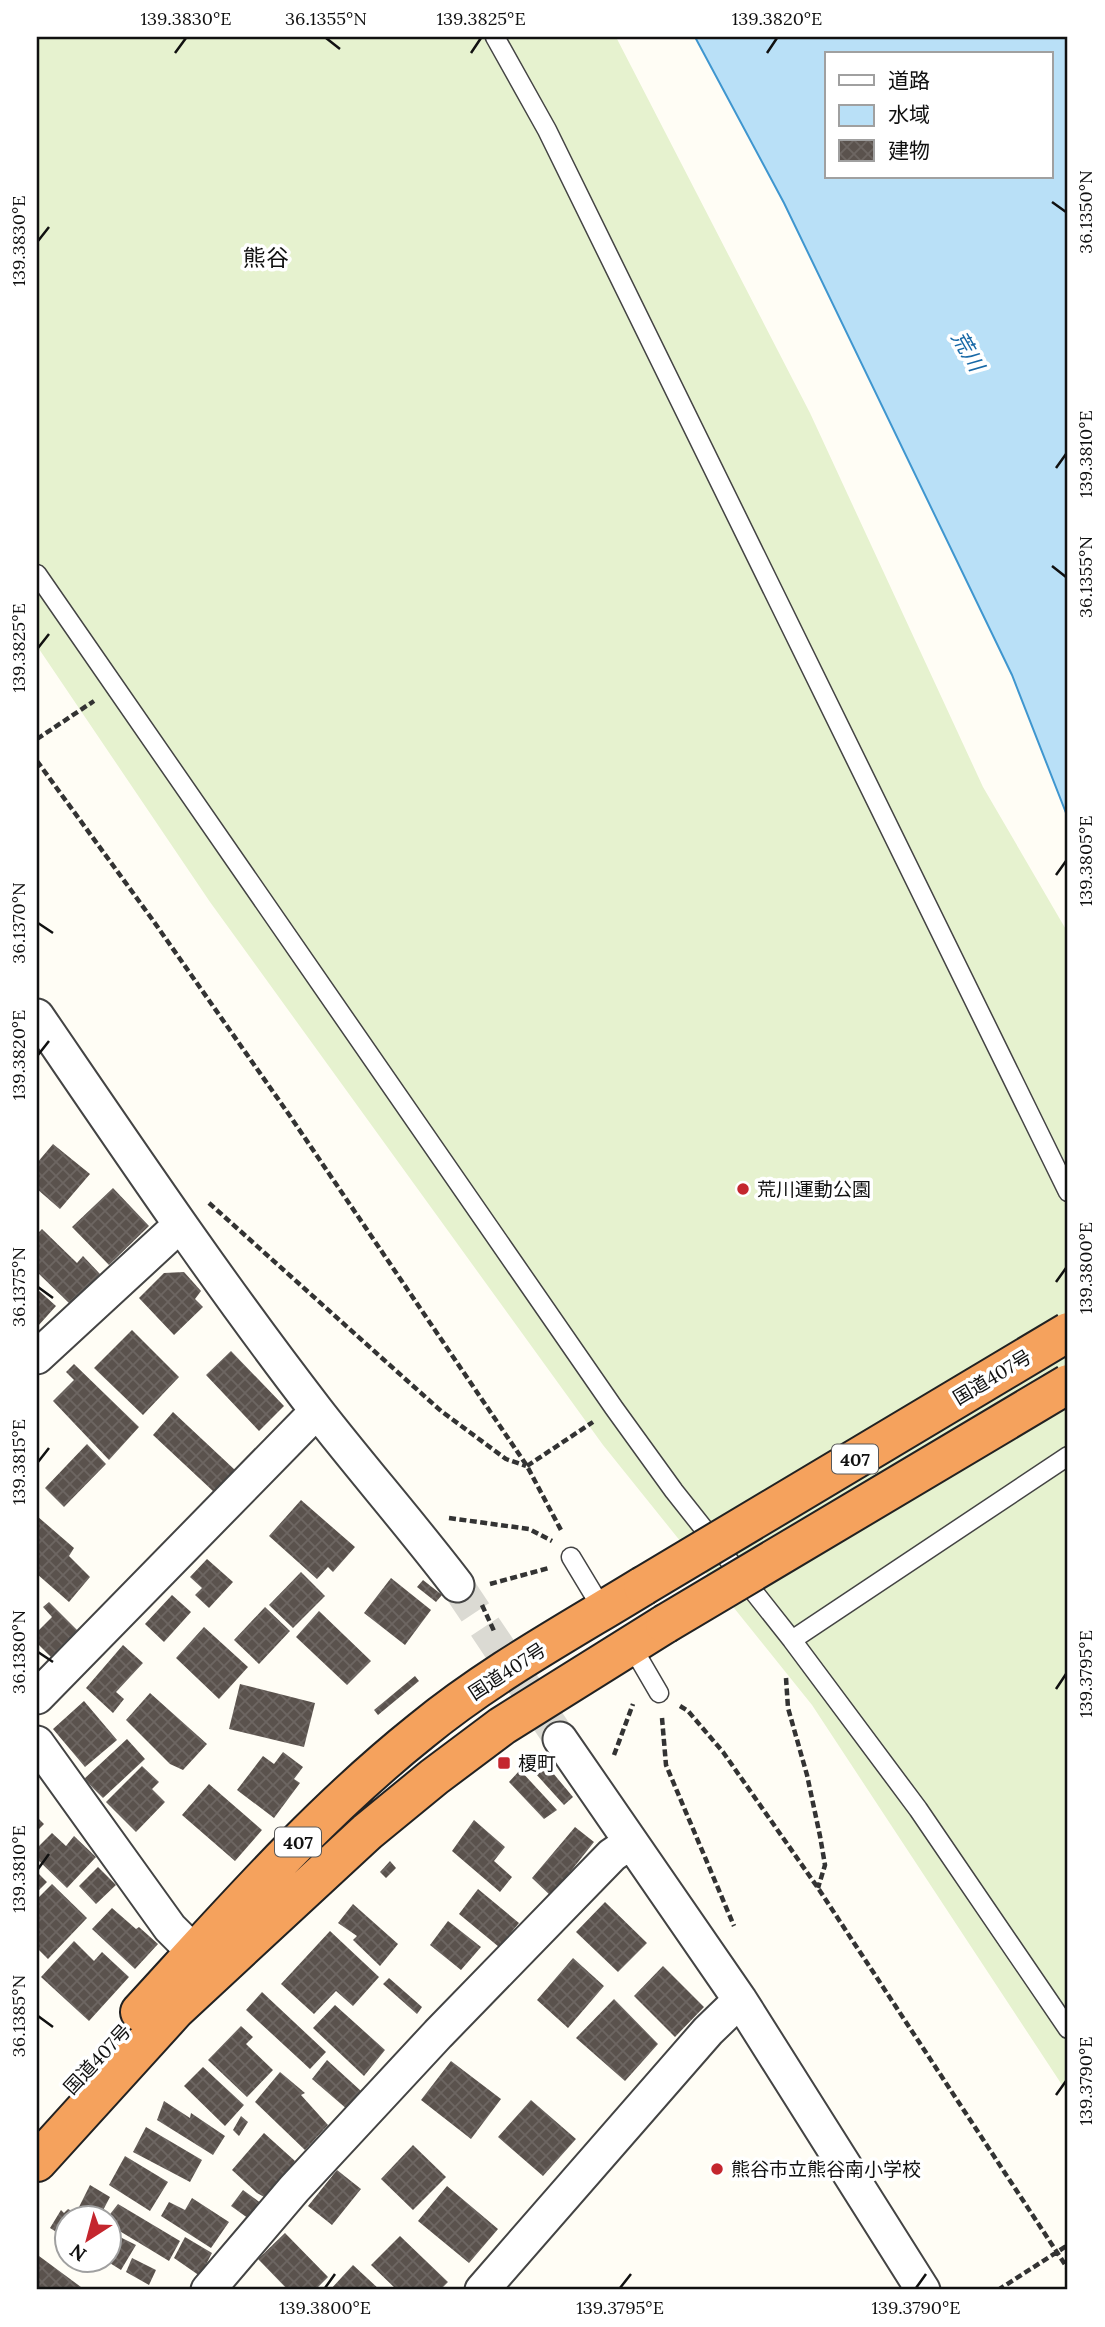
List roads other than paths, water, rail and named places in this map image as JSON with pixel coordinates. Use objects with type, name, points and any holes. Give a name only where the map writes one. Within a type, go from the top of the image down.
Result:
[{"type":"highway","name":"国道407号","points":[[37,2124],[282,1858],[374,1769],[423,1729],[477,1690],[603,1610],[1068,1332]]},
{"type":"highway","name":"407","points":[[37,2187],[190,2019],[264,1929],[367,1832],[434,1777],[502,1726],[631,1645],[1068,1384]]},
{"type":"highway","points":[[37,2162],[176,2009],[264,1929]]},
{"type":"street","points":[[37,1016],[191,1216],[317,1411],[404,1516],[473,1590]]},
{"type":"street","points":[[37,1357],[191,1216]]},
{"type":"street","points":[[37,1697],[317,1411]]},
{"type":"street","points":[[560,1739],[740,2000],[923,2290]]},
{"type":"street","points":[[37,1743],[170,1928],[194,1953]]},
{"type":"street","points":[[208,2290],[294,2189],[438,2034],[612,1855],[631,1842]]},
{"type":"street","points":[[482,2290],[708,2031],[740,2000]]},
{"type":"lane","points":[[495,37],[547,130],[1068,1192]]},
{"type":"lane","points":[[37,574],[614,1408],[674,1491],[792,1640],[918,1809],[1068,2029]]},
{"type":"lane","points":[[792,1640],[1068,1456]]},
{"type":"lane","points":[[572,1557],[603,1610]]},
{"type":"lane","points":[[631,1645],[659,1693]]},
{"type":"water","name":"荒川","points":[[695,37],[1068,37],[1068,818],[1012,675],[784,203]]},
{"type":"tunnel","points":[[457,1585],[560,1739]]},
{"type":"place","name":"荒川運動公園","points":[[743,1189]]},
{"type":"place","name":"榎町","points":[[504,1763]]},
{"type":"place","name":"熊谷市立熊谷南小学校","points":[[717,2169]]},
{"type":"district","name":"熊谷","points":[[266,257]]}]
